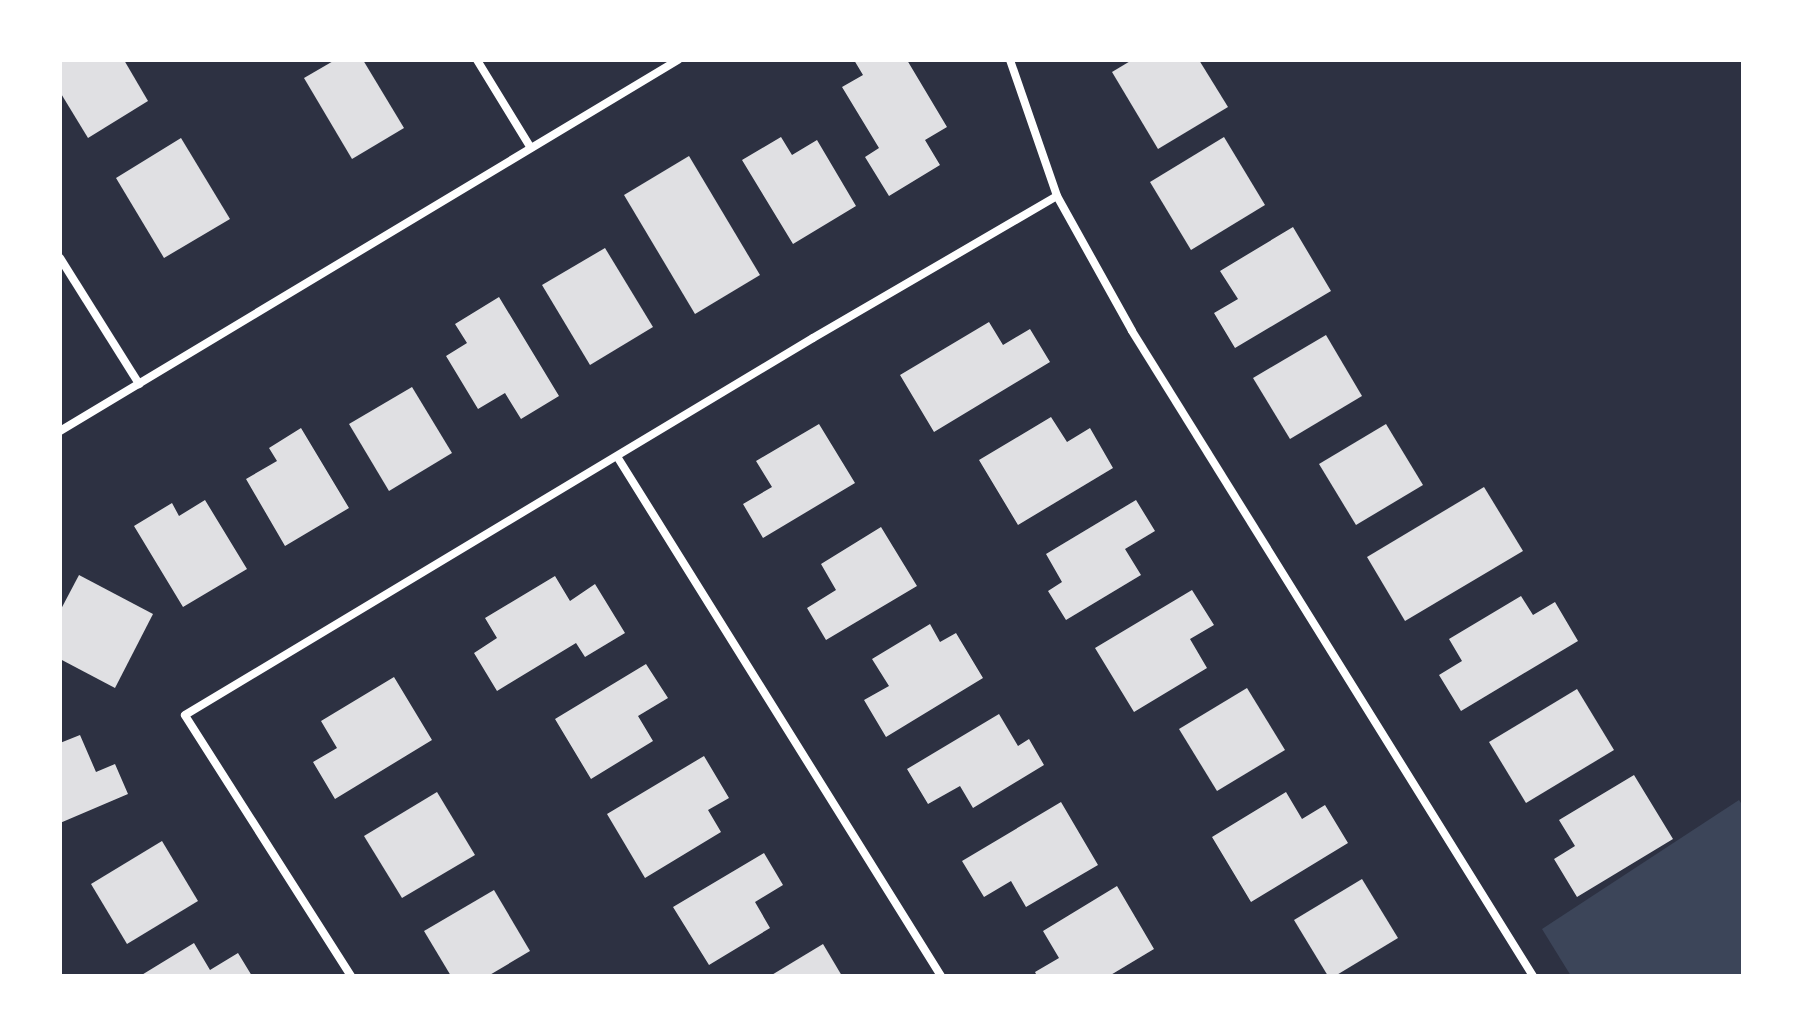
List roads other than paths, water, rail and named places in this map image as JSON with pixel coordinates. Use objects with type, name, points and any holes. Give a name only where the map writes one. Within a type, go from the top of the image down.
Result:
[{"type":"street","points":[[477,60],[531,148]]},
{"type":"street","points":[[60,431],[678,60]]},
{"type":"street","points":[[1010,60],[1057,196],[1132,331],[1533,976]]},
{"type":"street","points":[[351,976],[185,715],[618,458],[813,338],[1057,196]]},
{"type":"street","points":[[60,258],[139,384]]},
{"type":"street","points":[[618,458],[941,976]]}]
